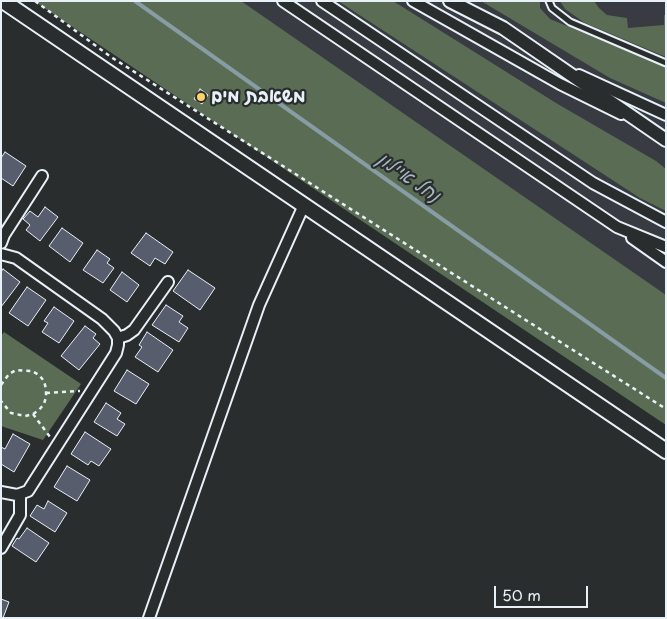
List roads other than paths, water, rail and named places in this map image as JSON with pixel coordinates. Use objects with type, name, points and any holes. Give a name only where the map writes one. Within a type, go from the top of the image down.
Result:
[{"type":"main road","points":[[3,1],[666,451]]},
{"type":"street","points":[[283,1],[666,262]]},
{"type":"street","points":[[322,1],[592,183],[666,222]]},
{"type":"street","points":[[413,1],[560,84],[650,129]]},
{"type":"street","points":[[450,1],[502,28]]},
{"type":"street","points":[[465,1],[666,140]]},
{"type":"street","points":[[551,62],[666,115]]},
{"type":"street","points":[[1,243],[4,235],[42,176]]},
{"type":"street","points":[[149,618],[259,305],[304,205]]},
{"type":"street","points":[[617,227],[666,246]]},
{"type":"street","points":[[1,253],[16,258],[102,319],[118,338],[116,353],[28,491],[20,494],[1,492]]},
{"type":"street","points":[[118,338],[134,330],[168,282]]},
{"type":"street","points":[[1,548],[20,515],[20,494]]},
{"type":"lane","points":[[549,1],[552,8],[570,22],[666,63]]},
{"type":"waterway","name":"נחל איילון","points":[[135,1],[666,378]]},
{"type":"place","name":"משאבת מים","points":[[201,97]]}]
